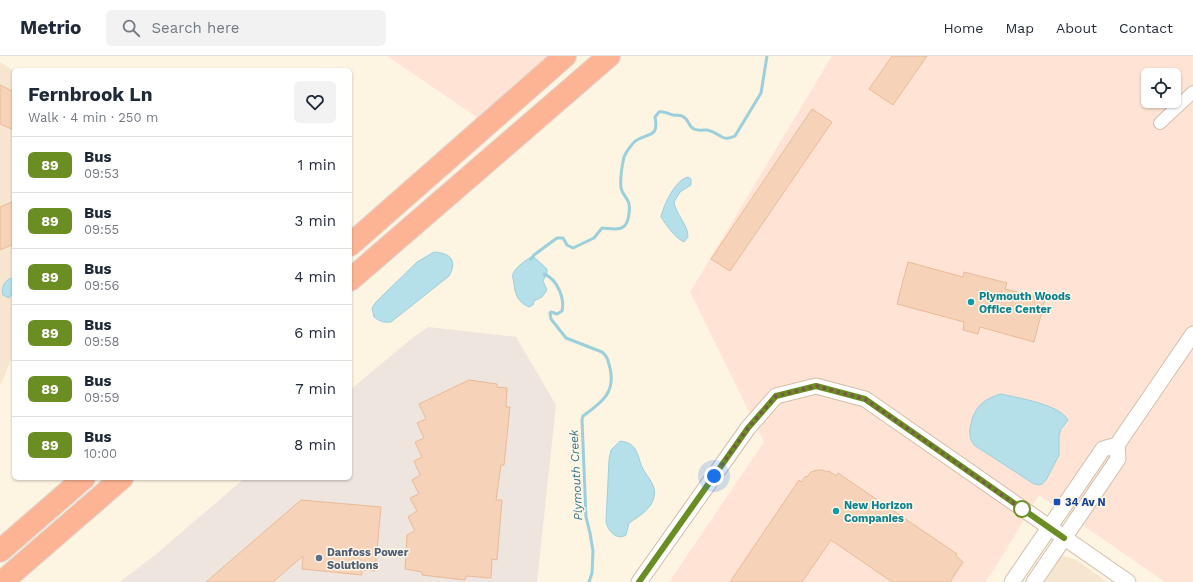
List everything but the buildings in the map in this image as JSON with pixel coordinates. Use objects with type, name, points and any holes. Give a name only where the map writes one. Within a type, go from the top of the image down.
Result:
[{"type":"highway","points":[[352,243],[565,56]]},
{"type":"highway","points":[[352,278],[609,56]]},
{"type":"highway","points":[[0,551],[82,480]]},
{"type":"highway","points":[[2,582],[120,480]]},
{"type":"street","points":[[1160,123],[1193,92]]},
{"type":"street","points":[[1034,582],[1118,459],[1117,445],[1193,334]]},
{"type":"street","points":[[639,582],[748,428],[776,396],[816,386],[865,399],[1128,582]]},
{"type":"street","points":[[1012,582],[1103,449],[1117,445]]},
{"type":"shaded area","points":[[387,56],[548,56],[478,118]]},
{"type":"shaded area","points":[[832,56],[1193,56],[1193,582],[1165,582],[1039,495],[985,582],[669,582],[764,442],[690,292]]},
{"type":"shaded area","points":[[0,62],[12,70],[12,358],[0,386]]},
{"type":"shaded area","points":[[428,327],[516,337],[556,405],[537,582],[120,582],[155,555],[243,480],[352,480],[352,388]]},
{"type":"shaded area","points":[[1063,556],[1075,559],[1107,582],[1040,582],[1053,563]]},
{"type":"water","points":[[688,177],[691,179],[691,185],[680,192],[674,202],[687,232],[688,237],[684,242],[668,228],[661,217],[667,200],[674,188],[683,179]]},
{"type":"water","points":[[434,252],[444,254],[451,258],[453,266],[449,276],[391,322],[378,320],[374,317],[372,308],[376,302],[417,262]]},
{"type":"water","points":[[531,257],[534,257],[547,269],[547,273],[543,281],[547,290],[542,297],[534,301],[533,305],[529,307],[520,301],[517,295],[513,274],[519,266]]},
{"type":"water","points":[[9,279],[12,279],[12,294],[9,298],[3,295],[2,290],[5,283]]},
{"type":"water","points":[[1001,394],[1038,402],[1063,414],[1068,420],[1061,429],[1059,436],[1059,455],[1046,480],[1042,484],[1034,484],[974,445],[971,439],[970,427],[972,418],[978,408],[985,401]]},
{"type":"water","points":[[620,441],[626,442],[634,448],[643,469],[652,482],[655,493],[651,505],[629,523],[626,535],[623,537],[613,534],[606,522],[609,460],[611,450]]},
{"type":"waterway","name":"Plymouth Creek","points":[[531,259],[534,255],[557,238],[563,238],[567,245],[573,248],[594,238],[602,228],[619,229],[627,223],[629,216],[629,204],[621,187],[624,157],[635,141],[654,131],[656,128],[655,117],[659,112],[682,116],[691,127],[696,130],[711,131],[723,138],[735,136],[761,93],[767,56]]},
{"type":"waterway","name":"Plymouth Creek","points":[[544,274],[549,276],[556,284],[561,295],[563,306],[562,311],[557,314],[550,313],[551,319],[566,338],[602,352],[607,357],[610,368],[611,384],[609,391],[596,407],[583,416],[582,420],[586,517],[593,551],[592,573],[589,582]]},
{"type":"bus line","name":"89","points":[[639,582],[748,428],[776,396],[816,386],[865,399],[1064,538]]},
{"type":"place","name":"Plymouth Woods Office Center","points":[[971,302]]},
{"type":"place","name":"34 Av N","points":[[1057,502]]},
{"type":"place","name":"New Horizon Companies","points":[[836,511]]},
{"type":"place","name":"Danfoss Power Solutions","points":[[319,558]]},
{"type":"route","points":[[714,476],[748,428],[776,396],[816,386],[865,399],[1022,509]]}]
